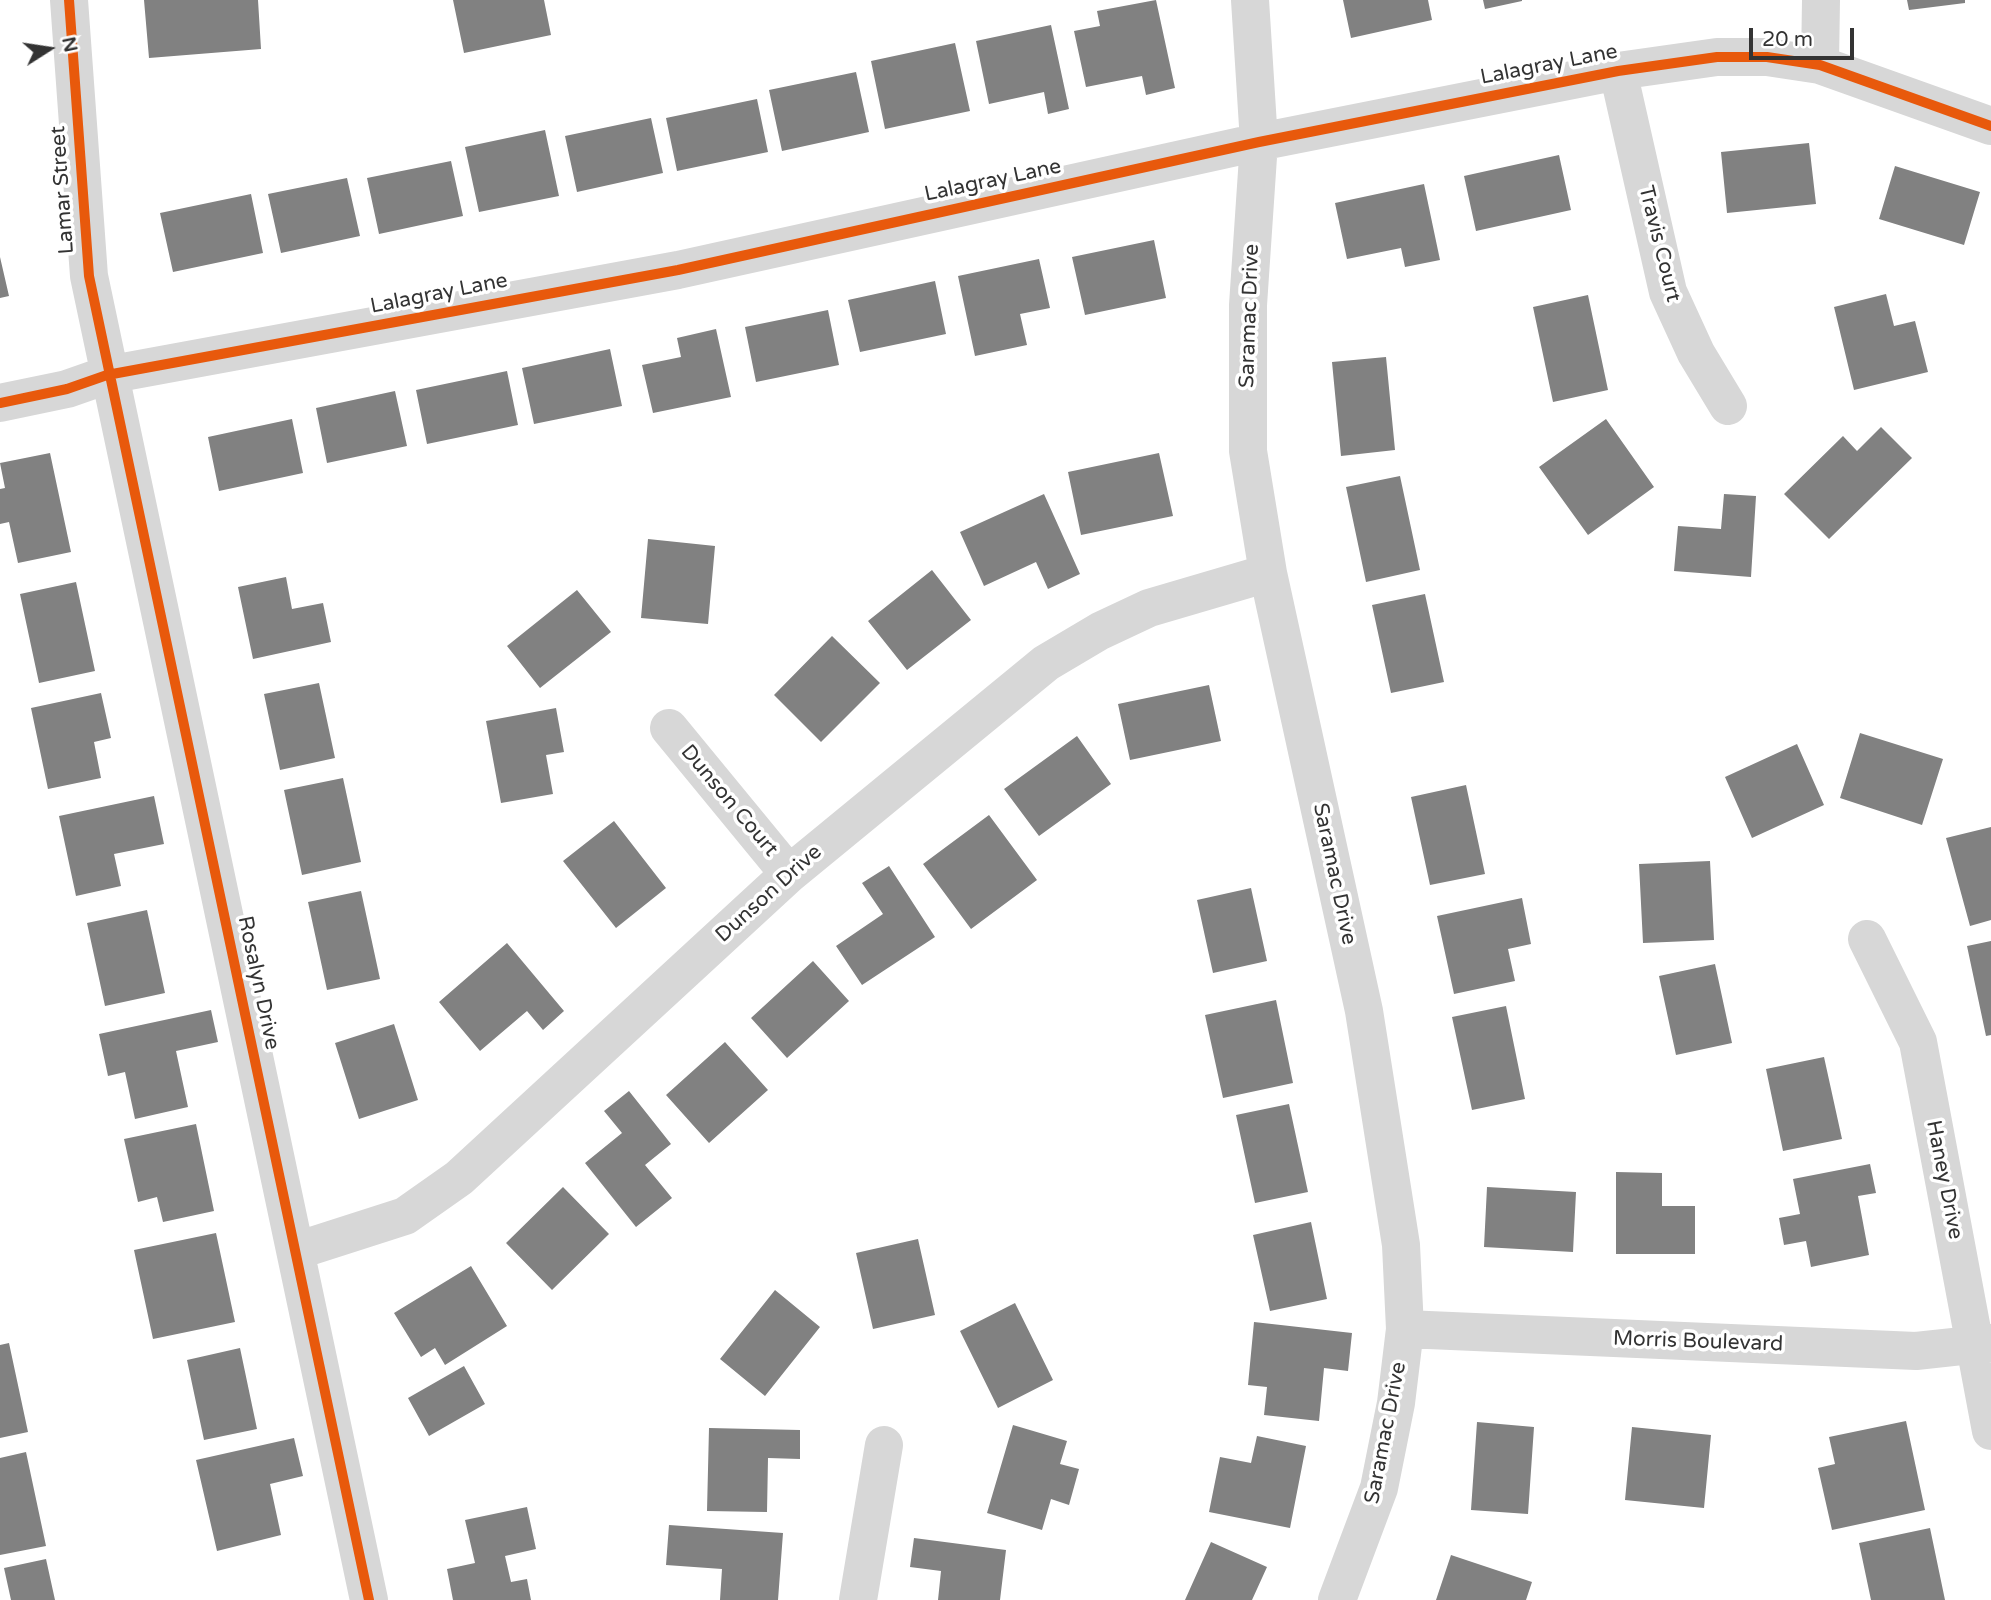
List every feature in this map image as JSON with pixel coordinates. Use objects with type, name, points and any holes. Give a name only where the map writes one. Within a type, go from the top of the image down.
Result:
[{"type":"street","name":"Lamar Street","points":[[69,0],[89,276],[107,375]]},
{"type":"street","name":"Saramac Drive","points":[[1251,0],[1259,142],[1248,305],[1248,451],[1268,573],[1366,1025],[1401,1245],[1405,1329],[1396,1403],[1379,1488],[1337,1600]]},
{"type":"street","points":[[1820,65],[1821,0]]},
{"type":"street","name":"Lalagray Lane","points":[[0,403],[67,389],[107,375],[678,270],[1259,142],[1618,71],[1717,57],[1767,57],[1820,65],[1991,126]]},
{"type":"street","name":"Travis Court","points":[[1618,71],[1668,292],[1696,353],[1728,406]]},
{"type":"street","name":"Rosalyn Drive","points":[[107,375],[369,1600]]},
{"type":"street","name":"Dunson Drive","points":[[296,1251],[405,1216],[459,1178],[789,874],[1046,663],[1100,631],[1149,608],[1268,573]]},
{"type":"street","name":"Dunson Court","points":[[669,728],[789,874]]},
{"type":"street","name":"Haney Drive","points":[[1867,939],[1918,1042],[1983,1344],[1991,1431]]},
{"type":"street","name":"Morris Boulevard","points":[[1405,1329],[1916,1351],[1983,1344]]},
{"type":"street","points":[[858,1600],[884,1445]]},
{"type":"building","points":[[144,0],[258,0],[261,49],[149,58]]},
{"type":"building","points":[[453,0],[544,0],[551,35],[464,53]]},
{"type":"building","points":[[1156,0],[1175,88],[1146,95],[1142,76],[1086,87],[1074,31],[1100,26],[1097,11]]},
{"type":"building","points":[[1343,0],[1428,0],[1432,20],[1351,38]]},
{"type":"building","points":[[1483,0],[1522,0],[1522,1],[1485,9]]},
{"type":"building","points":[[1907,0],[1965,0],[1965,3],[1909,10]]},
{"type":"building","points":[[1051,25],[1069,109],[1048,114],[1044,92],[989,104],[976,41]]},
{"type":"building","points":[[955,43],[970,111],[885,129],[871,61]]},
{"type":"building","points":[[856,72],[869,132],[782,151],[769,90]]},
{"type":"building","points":[[757,99],[768,152],[677,171],[666,118]]},
{"type":"building","points":[[651,118],[663,173],[577,192],[565,136]]},
{"type":"building","points":[[545,130],[559,196],[479,212],[465,147]]},
{"type":"building","points":[[1809,143],[1816,204],[1727,213],[1721,152]]},
{"type":"building","points":[[1559,155],[1571,210],[1476,231],[1464,176]]},
{"type":"building","points":[[451,161],[463,216],[379,234],[367,178]]},
{"type":"building","points":[[1895,166],[1980,192],[1964,245],[1879,219]]},
{"type":"building","points":[[347,178],[360,236],[281,253],[268,194]]},
{"type":"building","points":[[1424,184],[1440,260],[1405,267],[1401,248],[1347,259],[1335,203]]},
{"type":"building","points":[[251,194],[263,253],[173,272],[160,213]]},
{"type":"building","points":[[1154,240],[1166,298],[1085,315],[1072,257]]},
{"type":"building","points":[[0,257],[9,296],[0,298]]},
{"type":"building","points":[[1039,259],[1050,308],[1020,314],[1027,345],[975,356],[958,276]]},
{"type":"building","points":[[935,281],[946,334],[860,352],[848,300]]},
{"type":"building","points":[[1886,294],[1894,326],[1915,321],[1928,372],[1854,390],[1834,307]]},
{"type":"building","points":[[1588,295],[1608,390],[1553,402],[1533,307]]},
{"type":"building","points":[[828,310],[839,365],[756,382],[745,327]]},
{"type":"building","points":[[716,329],[731,397],[653,413],[642,365],[681,357],[677,338]]},
{"type":"building","points":[[610,349],[622,406],[534,424],[522,368]]},
{"type":"building","points":[[1386,357],[1395,450],[1341,456],[1332,362]]},
{"type":"building","points":[[507,371],[518,425],[427,444],[416,390]]},
{"type":"building","points":[[395,391],[407,446],[327,463],[316,408]]},
{"type":"building","points":[[292,419],[303,473],[219,491],[208,437]]},
{"type":"building","points":[[1606,419],[1654,487],[1588,535],[1539,467]]},
{"type":"building","points":[[1881,427],[1912,458],[1829,539],[1784,494],[1843,436],[1857,451]]},
{"type":"building","points":[[50,453],[71,552],[18,563],[9,522],[0,524],[0,489],[5,488],[0,463]]},
{"type":"building","points":[[1159,453],[1173,516],[1081,535],[1068,472]]},
{"type":"building","points":[[1400,476],[1420,570],[1366,582],[1346,487]]},
{"type":"building","points":[[1044,494],[1080,574],[1048,589],[1036,562],[984,586],[960,532]]},
{"type":"building","points":[[1724,494],[1756,496],[1751,577],[1674,571],[1678,526],[1721,529]]},
{"type":"building","points":[[648,539],[715,546],[708,624],[641,618]]},
{"type":"building","points":[[932,570],[971,620],[907,670],[868,621]]},
{"type":"building","points":[[286,577],[292,609],[323,603],[331,642],[253,659],[238,587]]},
{"type":"building","points":[[76,582],[95,671],[39,683],[20,594]]},
{"type":"building","points":[[577,590],[611,632],[540,688],[507,646]]},
{"type":"building","points":[[1425,594],[1444,682],[1391,693],[1372,605]]},
{"type":"building","points":[[832,636],[880,683],[821,742],[774,695]]},
{"type":"building","points":[[319,683],[335,758],[280,770],[264,694]]},
{"type":"building","points":[[1209,685],[1221,741],[1130,760],[1118,704]]},
{"type":"building","points":[[101,693],[111,738],[94,742],[101,778],[48,789],[31,708]]},
{"type":"building","points":[[556,708],[564,752],[546,755],[553,794],[501,803],[486,721]]},
{"type":"building","points":[[1860,733],[1943,759],[1922,825],[1840,798]]},
{"type":"building","points":[[1077,736],[1111,784],[1039,836],[1004,789]]},
{"type":"building","points":[[1797,744],[1824,805],[1752,838],[1725,777]]},
{"type":"building","points":[[343,778],[361,862],[302,875],[284,790]]},
{"type":"building","points":[[1466,785],[1485,874],[1430,885],[1411,797]]},
{"type":"building","points":[[154,796],[164,844],[114,854],[121,886],[76,896],[59,816]]},
{"type":"building","points":[[989,815],[1037,880],[971,929],[923,864]]},
{"type":"building","points":[[614,821],[666,888],[616,928],[563,861]]},
{"type":"building","points":[[1991,827],[1991,920],[1970,926],[1946,838]]},
{"type":"building","points":[[1710,861],[1714,940],[1643,943],[1639,864]]},
{"type":"building","points":[[889,866],[935,937],[862,985],[836,946],[883,914],[862,883]]},
{"type":"building","points":[[1251,888],[1267,961],[1213,973],[1197,900]]},
{"type":"building","points":[[361,891],[380,979],[327,990],[308,902]]},
{"type":"building","points":[[1522,898],[1531,944],[1508,949],[1515,981],[1454,994],[1437,916]]},
{"type":"building","points":[[147,910],[165,993],[105,1006],[87,923]]},
{"type":"building","points":[[1991,941],[1991,1035],[1986,1036],[1967,946]]},
{"type":"building","points":[[507,943],[564,1011],[543,1030],[527,1011],[480,1051],[439,1002]]},
{"type":"building","points":[[813,961],[849,1001],[787,1058],[751,1018]]},
{"type":"building","points":[[1715,964],[1732,1043],[1676,1055],[1659,976]]},
{"type":"building","points":[[1276,1000],[1293,1083],[1223,1098],[1205,1015]]},
{"type":"building","points":[[1506,1006],[1525,1099],[1472,1110],[1452,1017]]},
{"type":"building","points":[[211,1010],[218,1042],[176,1051],[188,1107],[135,1119],[125,1072],[108,1076],[99,1034]]},
{"type":"building","points":[[394,1024],[418,1100],[359,1119],[335,1043]]},
{"type":"building","points":[[725,1042],[768,1090],[709,1143],[666,1095]]},
{"type":"building","points":[[1824,1057],[1842,1139],[1783,1151],[1766,1069]]},
{"type":"building","points":[[629,1091],[671,1144],[645,1165],[672,1198],[636,1227],[585,1163],[622,1133],[604,1111]]},
{"type":"building","points":[[1289,1104],[1308,1192],[1255,1203],[1236,1115]]},
{"type":"building","points":[[196,1124],[214,1211],[163,1222],[157,1197],[138,1202],[124,1139]]},
{"type":"building","points":[[1870,1164],[1876,1193],[1858,1196],[1869,1255],[1811,1267],[1806,1241],[1784,1245],[1779,1218],[1800,1214],[1793,1179]]},
{"type":"building","points":[[1616,1172],[1662,1173],[1662,1206],[1695,1206],[1695,1254],[1616,1254]]},
{"type":"building","points":[[563,1187],[609,1234],[552,1290],[506,1243]]},
{"type":"building","points":[[1487,1187],[1576,1192],[1573,1252],[1484,1247]]},
{"type":"building","points":[[1311,1222],[1327,1299],[1270,1311],[1253,1235]]},
{"type":"building","points":[[216,1233],[235,1322],[153,1339],[134,1250]]},
{"type":"building","points":[[918,1239],[935,1315],[873,1329],[856,1253]]},
{"type":"building","points":[[471,1266],[507,1326],[445,1365],[435,1348],[421,1357],[394,1313]]},
{"type":"building","points":[[775,1290],[820,1327],[765,1396],[720,1359]]},
{"type":"building","points":[[1015,1303],[1053,1380],[998,1408],[960,1331]]},
{"type":"building","points":[[1254,1322],[1352,1333],[1348,1371],[1324,1368],[1319,1421],[1264,1415],[1267,1387],[1248,1385]]},
{"type":"building","points":[[9,1343],[28,1432],[0,1438],[0,1345]]},
{"type":"building","points":[[240,1348],[257,1429],[204,1440],[187,1360]]},
{"type":"building","points":[[464,1366],[485,1404],[429,1436],[408,1398]]},
{"type":"building","points":[[1906,1421],[1925,1510],[1832,1530],[1818,1468],[1835,1464],[1829,1437]]},
{"type":"building","points":[[1477,1422],[1534,1427],[1528,1514],[1471,1510]]},
{"type":"building","points":[[1013,1425],[1067,1441],[1060,1464],[1079,1469],[1069,1505],[1051,1499],[1042,1530],[987,1513]]},
{"type":"building","points":[[1632,1427],[1711,1435],[1704,1508],[1625,1500]]},
{"type":"building","points":[[709,1428],[800,1430],[800,1459],[768,1458],[767,1512],[707,1511]]},
{"type":"building","points":[[1257,1436],[1306,1446],[1290,1528],[1209,1512],[1220,1457],[1251,1463]]},
{"type":"building","points":[[294,1438],[303,1476],[270,1484],[281,1535],[217,1551],[196,1460]]},
{"type":"building","points":[[26,1452],[46,1546],[0,1555],[0,1458]]},
{"type":"building","points":[[527,1507],[536,1549],[505,1556],[511,1582],[527,1579],[531,1600],[453,1600],[447,1569],[475,1563],[465,1520]]},
{"type":"building","points":[[669,1525],[783,1533],[778,1600],[720,1600],[722,1569],[666,1565]]},
{"type":"building","points":[[1930,1528],[1945,1600],[1871,1600],[1859,1543]]},
{"type":"building","points":[[914,1538],[1006,1550],[1000,1600],[938,1600],[941,1571],[910,1567]]},
{"type":"building","points":[[1211,1542],[1267,1567],[1252,1600],[1185,1600]]},
{"type":"building","points":[[1451,1555],[1532,1582],[1526,1600],[1436,1600]]},
{"type":"building","points":[[46,1559],[55,1600],[11,1600],[4,1568]]},
{"type":"cycle path","points":[[69,0],[89,276],[369,1600]]},
{"type":"cycle path","points":[[0,403],[67,389],[107,375],[678,270],[1259,142],[1618,71],[1717,57],[1767,57],[1820,65],[1991,126]]}]
